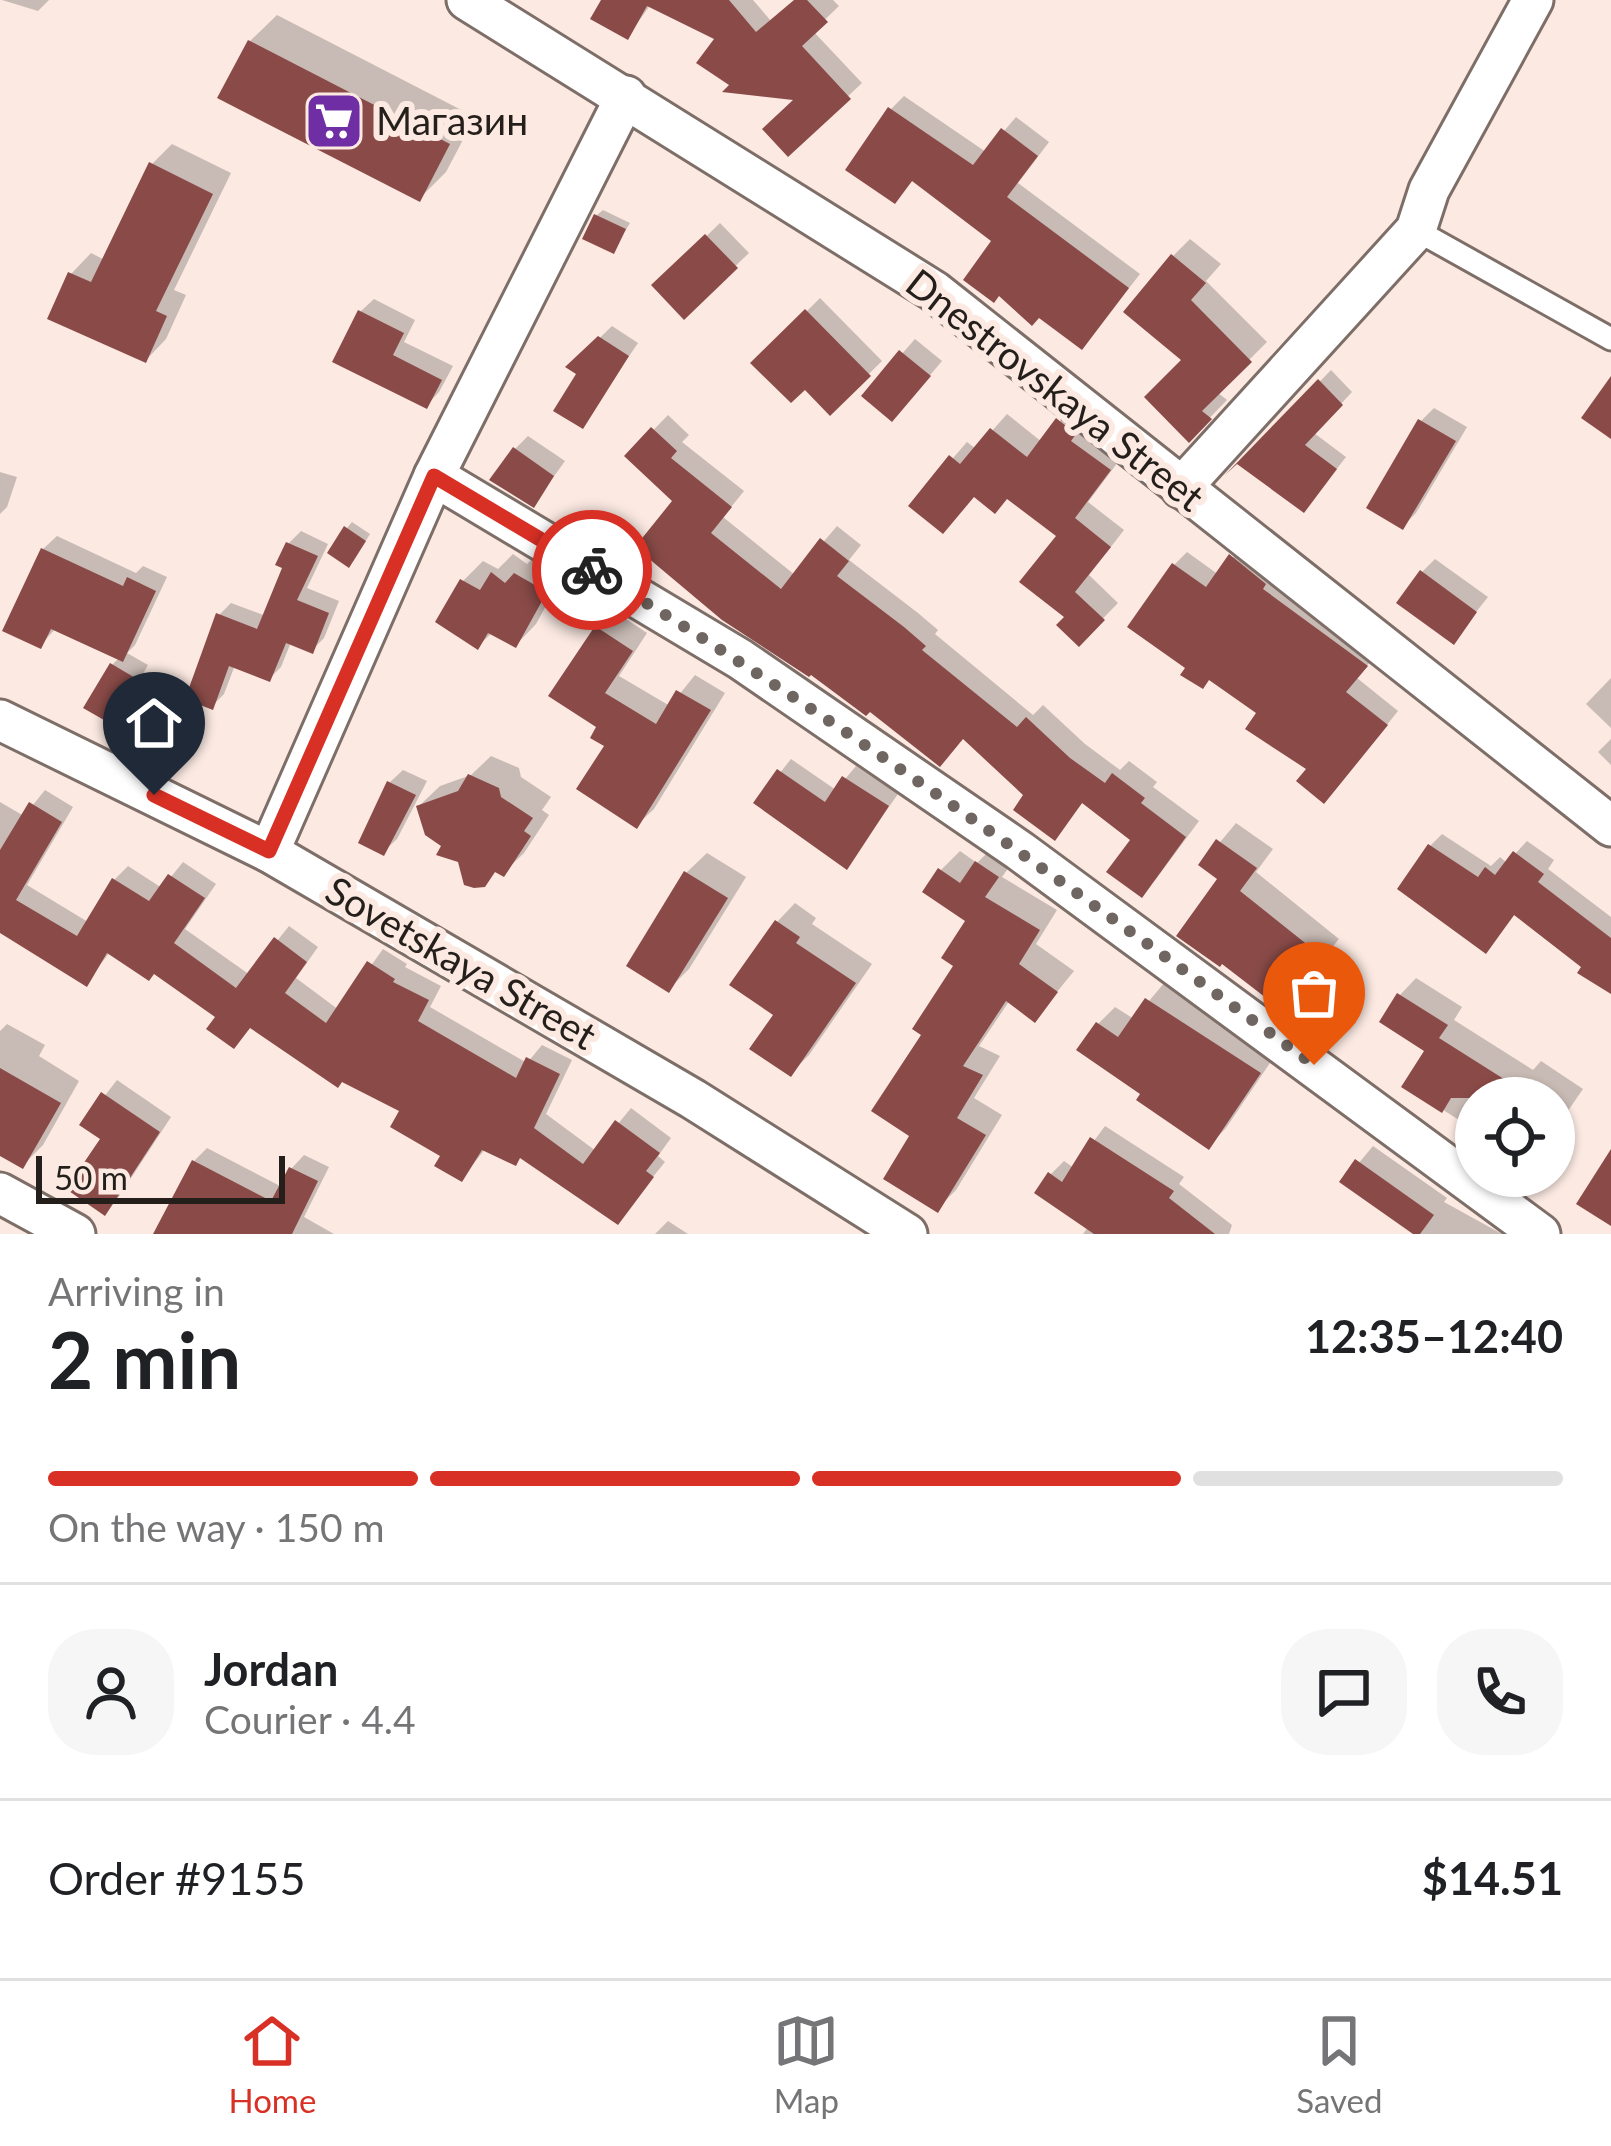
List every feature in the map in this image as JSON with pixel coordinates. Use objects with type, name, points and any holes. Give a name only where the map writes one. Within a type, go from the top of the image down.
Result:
[{"type":"street","name":"Dnestrovskaya Street","points":[[467,0],[934,291],[1611,826]]},
{"type":"street","points":[[1181,488],[1416,230],[1429,190],[1533,0]]},
{"type":"street","points":[[269,851],[434,476],[626,96]]},
{"type":"street","points":[[434,476],[740,659],[983,825],[1540,1234]]},
{"type":"street","name":"Sovetskaya Street","points":[[0,720],[269,851],[693,1099],[907,1234]]},
{"type":"street","points":[[0,1193],[75,1234]]},
{"type":"lane","points":[[1416,230],[1611,339]]},
{"type":"building","points":[[601,0],[729,0],[756,32],[794,0],[807,0],[828,22],[802,46],[851,99],[788,157],[762,129],[793,100],[722,92],[729,85],[696,63],[714,39],[647,6],[628,40],[590,19]]},
{"type":"building","name":"Магазин","points":[[248,40],[450,144],[420,202],[217,98]]},
{"type":"building","points":[[888,107],[973,165],[1001,128],[1038,156],[1007,197],[1129,288],[1082,350],[1039,318],[1032,326],[999,296],[994,303],[963,280],[991,241],[912,181],[895,204],[845,170]]},
{"type":"building","points":[[149,162],[213,194],[156,311],[167,316],[146,363],[47,319],[68,272],[91,282]]},
{"type":"building","points":[[594,214],[626,229],[614,254],[582,239]]},
{"type":"building","points":[[705,234],[738,268],[684,320],[651,285]]},
{"type":"building","points":[[1171,254],[1206,283],[1191,300],[1252,362],[1202,411],[1212,419],[1189,443],[1144,397],[1181,360],[1123,312]]},
{"type":"building","points":[[805,309],[871,376],[830,416],[805,390],[791,403],[750,363]]},
{"type":"building","points":[[358,310],[404,333],[393,355],[442,380],[427,409],[332,362]]},
{"type":"building","points":[[598,336],[629,356],[583,429],[553,411],[576,374],[565,367]]},
{"type":"building","points":[[899,350],[931,376],[892,422],[861,396]]},
{"type":"building","points":[[1611,376],[1611,439],[1581,418]]},
{"type":"building","points":[[1318,379],[1343,405],[1305,445],[1337,469],[1304,513],[1237,464],[1225,475]]},
{"type":"building","points":[[1056,418],[1076,434],[1071,441],[1111,470],[1075,518],[1111,547],[1075,592],[1105,620],[1079,647],[1056,625],[1064,617],[1019,582],[1056,536],[1007,499],[995,514],[974,497],[943,534],[908,506],[949,455],[960,464],[990,428],[1027,457]]},
{"type":"building","points":[[1418,419],[1456,441],[1403,530],[1366,508]]},
{"type":"building","points":[[651,427],[677,451],[671,458],[732,507],[711,533],[781,589],[820,538],[849,561],[837,576],[926,646],[922,650],[1017,727],[1026,717],[1105,783],[1112,773],[1145,798],[1141,803],[1186,837],[1142,898],[1106,872],[1130,840],[1082,803],[1055,841],[1013,810],[1023,795],[963,739],[940,767],[870,712],[866,716],[811,675],[722,620],[635,547],[672,501],[624,456]]},
{"type":"building","points":[[513,447],[554,476],[534,508],[489,480]]},
{"type":"building","points":[[344,526],[366,541],[349,568],[327,553]]},
{"type":"building","points":[[286,542],[318,556],[297,600],[329,613],[313,654],[286,643],[270,682],[229,666],[213,710],[185,699],[216,613],[257,629],[282,568],[275,565]]},
{"type":"building","points":[[41,548],[123,586],[127,577],[156,591],[123,662],[51,629],[41,649],[2,631]]},
{"type":"building","points":[[1229,554],[1266,584],[1263,589],[1368,666],[1346,692],[1388,725],[1324,804],[1296,781],[1306,769],[1245,729],[1256,713],[1209,680],[1203,689],[1180,675],[1185,668],[1127,627],[1172,563],[1206,587]]},
{"type":"building","points":[[1420,570],[1477,612],[1454,645],[1396,603]]},
{"type":"building","points":[[491,572],[505,583],[514,573],[547,592],[516,648],[488,633],[478,650],[435,622],[460,579],[480,590]]},
{"type":"building","points":[[595,626],[633,651],[605,693],[656,724],[676,690],[711,710],[637,829],[576,789],[604,746],[590,738],[596,727],[548,696]]},
{"type":"building","points":[[110,663],[137,679],[111,724],[83,708]]},
{"type":"building","points":[[777,769],[825,802],[842,776],[889,806],[847,870],[753,803]]},
{"type":"building","points":[[468,774],[499,788],[501,797],[533,818],[524,831],[531,836],[504,877],[495,872],[485,887],[464,885],[458,862],[436,855],[441,846],[425,835],[416,806],[458,791]]},
{"type":"building","points":[[387,781],[416,795],[384,856],[358,843]]},
{"type":"building","points":[[29,802],[62,822],[16,900],[77,936],[112,878],[149,901],[168,874],[205,898],[174,943],[236,988],[274,937],[307,962],[285,993],[326,1023],[367,961],[393,982],[429,1000],[418,1021],[516,1078],[526,1057],[560,1074],[534,1128],[583,1164],[615,1120],[660,1153],[646,1171],[654,1177],[618,1225],[520,1158],[516,1166],[482,1150],[462,1182],[434,1166],[440,1156],[390,1127],[399,1111],[342,1082],[338,1088],[250,1028],[234,1049],[206,1029],[215,1017],[154,974],[149,981],[107,953],[87,987],[0,933],[0,850]]},
{"type":"building","points":[[1216,839],[1257,868],[1240,891],[1324,958],[1283,1011],[1176,936],[1217,879],[1198,865]]},
{"type":"building","points":[[1428,844],[1478,877],[1485,867],[1495,875],[1513,851],[1544,874],[1538,882],[1611,938],[1611,994],[1577,973],[1581,967],[1514,915],[1486,954],[1397,889]]},
{"type":"building","points":[[975,861],[999,877],[985,897],[1040,930],[1019,964],[1058,992],[1035,1023],[1006,1001],[963,1066],[983,1075],[957,1118],[986,1135],[938,1213],[883,1179],[909,1136],[871,1111],[921,1035],[912,1029],[953,966],[941,958],[965,921],[922,892],[938,868],[960,883]]},
{"type":"building","points":[[684,871],[728,898],[669,993],[626,966]]},
{"type":"building","points":[[775,920],[800,937],[796,943],[856,983],[791,1077],[749,1049],[773,1015],[729,985]]},
{"type":"building","points":[[1397,993],[1448,1025],[1439,1038],[1501,1077],[1455,1077],[1455,1098],[1442,1113],[1401,1087],[1424,1051],[1379,1022]]},
{"type":"building","points":[[1145,998],[1261,1073],[1209,1150],[1136,1100],[1140,1094],[1076,1050],[1096,1022],[1118,1037]]},
{"type":"building","points":[[0,1068],[61,1103],[23,1169],[0,1156]]},
{"type":"building","points":[[101,1092],[160,1132],[105,1216],[66,1189],[100,1139],[79,1125]]},
{"type":"building","points":[[1090,1137],[1174,1191],[1169,1198],[1215,1234],[1094,1234],[1034,1193],[1048,1172],[1062,1182]]},
{"type":"building","points":[[1611,1149],[1611,1226],[1576,1204]]},
{"type":"building","points":[[1355,1159],[1434,1215],[1420,1234],[1413,1234],[1339,1182]]},
{"type":"building","points":[[192,1160],[271,1201],[289,1167],[318,1181],[292,1234],[153,1234]]},
{"type":"way so far","points":[[592,570],[740,659],[1020,851],[1314,1065]]},
{"type":"place","name":"Магазин","points":[[334,121]]},
{"type":"route","points":[[154,795],[269,851],[434,476],[592,570]]}]
